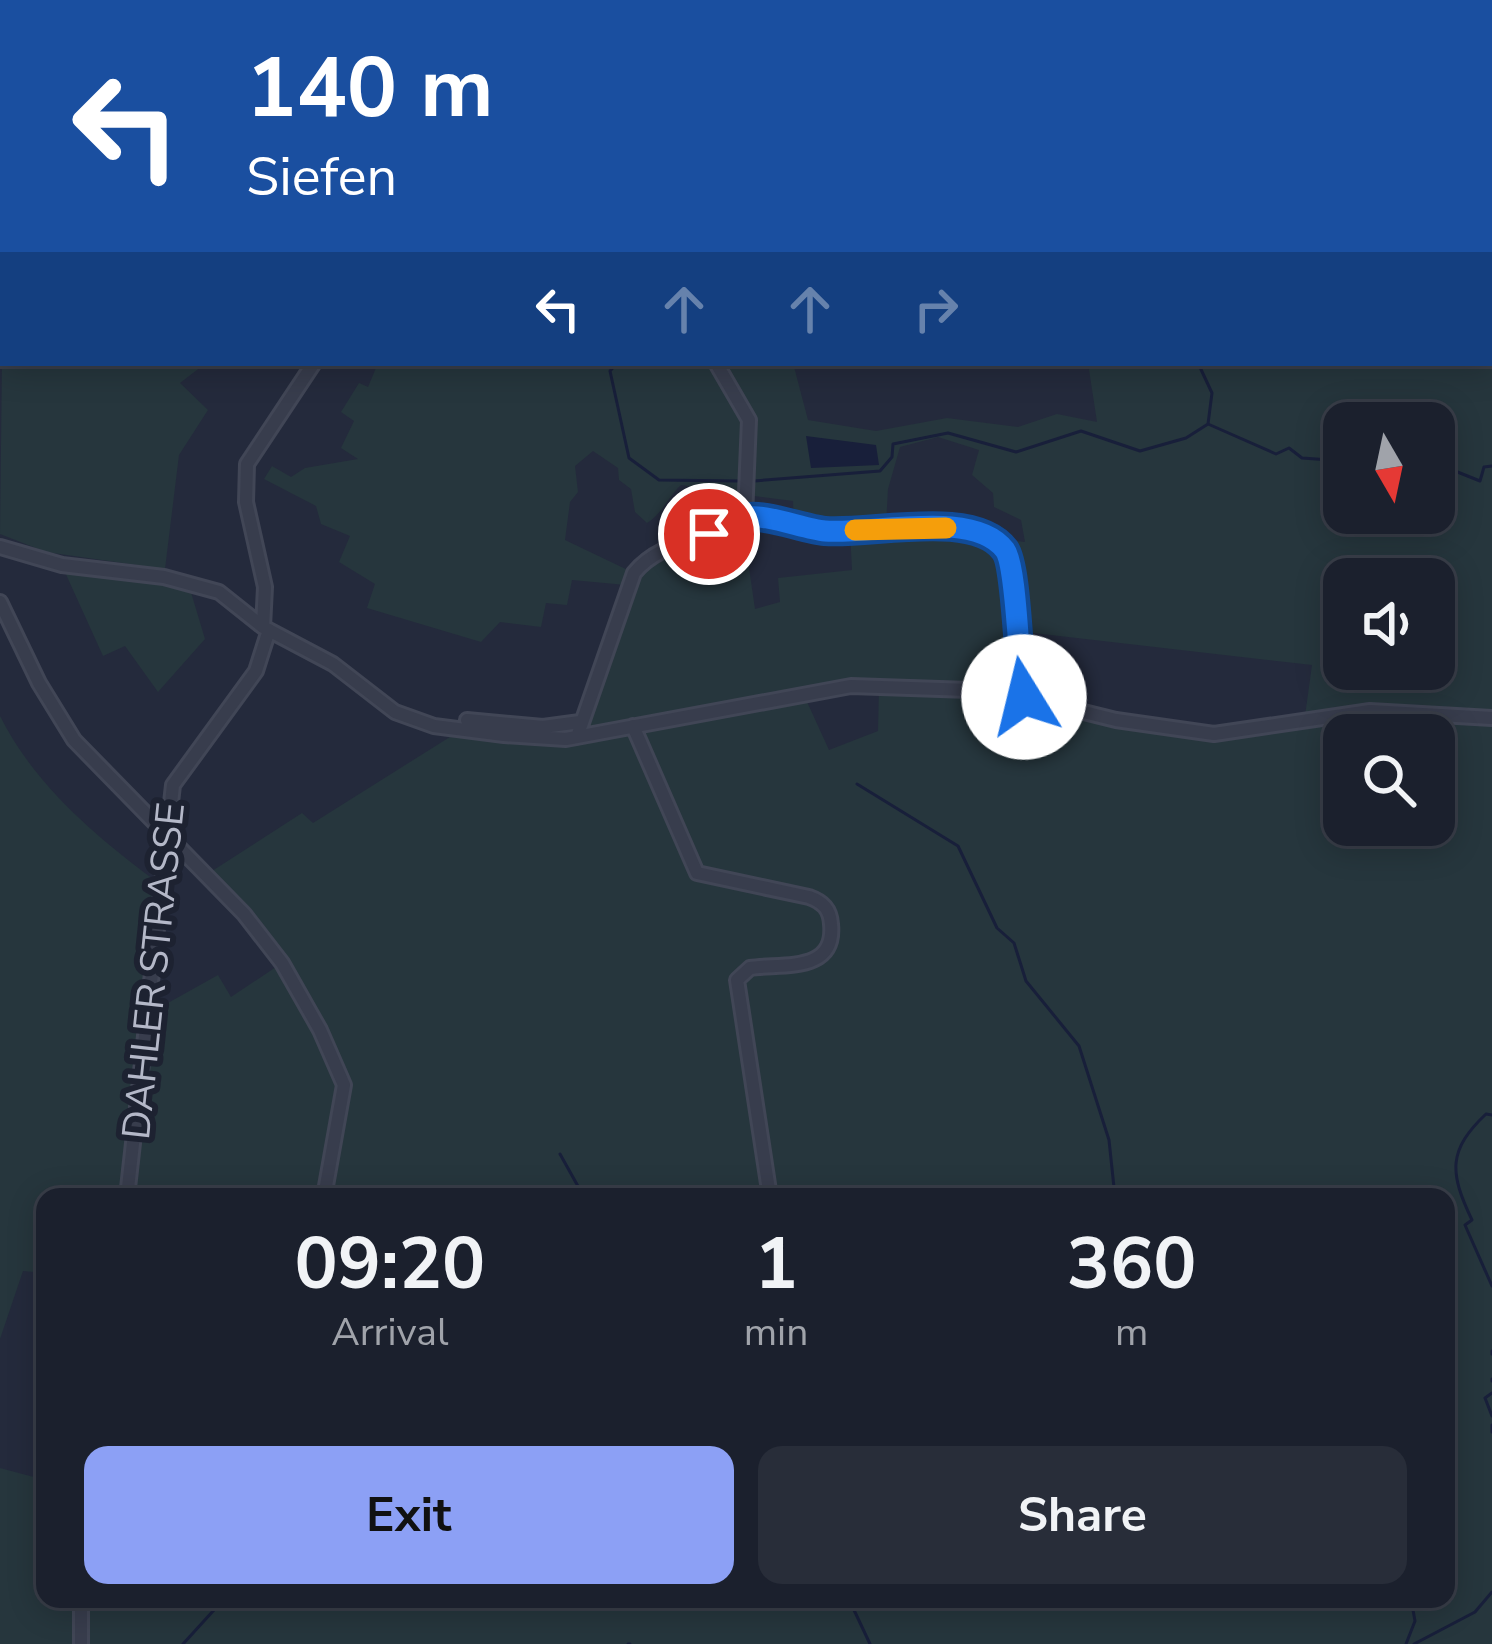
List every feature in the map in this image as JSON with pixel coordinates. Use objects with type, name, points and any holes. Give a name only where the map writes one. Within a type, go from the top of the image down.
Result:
[{"type":"street","name":"DAHLER STRASSE","points":[[129,1188],[138,1132],[164,829],[173,785],[256,671],[266,629],[265,587],[246,502],[247,464],[312,366]]},
{"type":"street","points":[[718,366],[749,420],[745,517]]},
{"type":"street","points":[[577,737],[634,573],[650,555],[745,517],[831,532],[958,529],[991,537],[1006,551],[1013,570],[1015,651],[1024,697]]},
{"type":"street","points":[[0,547],[62,566],[188,582],[226,595],[266,629],[333,664],[385,706],[417,721],[545,739],[577,737],[831,687],[980,689],[1116,720],[1214,734],[1370,712],[1492,718]]},
{"type":"street","points":[[0,602],[39,683],[74,740],[244,914],[282,963],[341,1074],[342,1099],[326,1188]]},
{"type":"street","points":[[472,718],[543,727],[580,722]]},
{"type":"street","points":[[633,726],[698,873],[809,897],[821,901],[831,916],[831,939],[816,959],[792,967],[750,968],[737,980],[769,1188]]},
{"type":"street","points":[[81,1608],[81,1644]]},
{"type":"shaded area","points":[[2,366],[202,366],[180,383],[208,410],[179,455],[165,569],[46,552],[0,534]]},
{"type":"shaded area","points":[[377,366],[794,366],[808,420],[876,431],[947,418],[1018,427],[1057,414],[1097,422],[1088,366],[1492,366],[1492,1644],[0,1644],[0,1468],[36,1478],[36,1608],[1455,1608],[1455,1188],[36,1188],[36,1272],[23,1271],[0,1339],[0,716],[48,786],[109,845],[153,879],[138,1109],[150,1013],[218,975],[231,997],[282,963],[209,873],[302,813],[313,823],[461,730],[577,737],[626,585],[572,580],[567,605],[546,603],[541,627],[500,622],[481,642],[367,608],[375,584],[339,562],[350,536],[321,524],[316,506],[264,479],[272,466],[291,477],[305,468],[358,459],[341,448],[354,421],[341,412],[359,383],[368,387]],"holes":[[[938,437],[979,450],[972,475],[993,493],[994,507],[1021,520],[1025,542],[886,526],[888,489],[900,447]],[[593,451],[618,468],[619,480],[631,489],[635,512],[647,523],[681,485],[733,499],[746,495],[793,501],[794,526],[850,531],[852,570],[778,578],[780,602],[755,609],[748,561],[710,562],[709,534],[644,561],[634,573],[565,540],[570,502],[578,492],[575,466]],[[1016,631],[1312,665],[1304,723],[1185,730],[1025,697]],[[879,687],[878,731],[829,750],[803,693]]]},
{"type":"shaded area","points":[[64,570],[190,589],[205,639],[158,692],[125,646],[103,656]]},
{"type":"water","points":[[806,436],[876,445],[879,465],[811,468]]},
{"type":"waterway","points":[[614,366],[610,371],[629,458],[659,480],[739,481]]},
{"type":"waterway","points":[[1199,366],[1212,393],[1208,424],[1276,454],[1289,448],[1302,458],[1323,460]]},
{"type":"waterway","points":[[754,481],[880,471],[892,457],[893,444],[948,433],[1016,452],[1081,431],[1140,451],[1186,438],[1208,424]]},
{"type":"waterway","points":[[1455,471],[1480,481],[1484,467],[1492,466]]},
{"type":"waterway","points":[[857,784],[958,846],[997,928],[1014,943],[1026,981],[1079,1046],[1109,1140],[1114,1188]]},
{"type":"waterway","points":[[1492,1115],[1486,1114],[1474,1127],[1456,1162],[1459,1188],[1472,1220],[1465,1225],[1492,1286]]},
{"type":"waterway","points":[[560,1154],[579,1188]]},
{"type":"waterway","points":[[1492,1393],[1485,1398],[1492,1416]]},
{"type":"waterway","points":[[1492,1425],[1492,1432]]},
{"type":"waterway","points":[[1414,1644],[1475,1612],[1492,1592]]},
{"type":"waterway","points":[[183,1644],[216,1608]]},
{"type":"waterway","points":[[855,1608],[870,1644]]},
{"type":"waterway","points":[[1406,1644],[1415,1621],[1413,1608]]},
{"type":"slow traffic","points":[[855,530],[946,528]]},
{"type":"route","points":[[709,534],[745,517],[831,532],[886,526],[986,534],[1011,560],[1015,651],[1024,697]]}]
